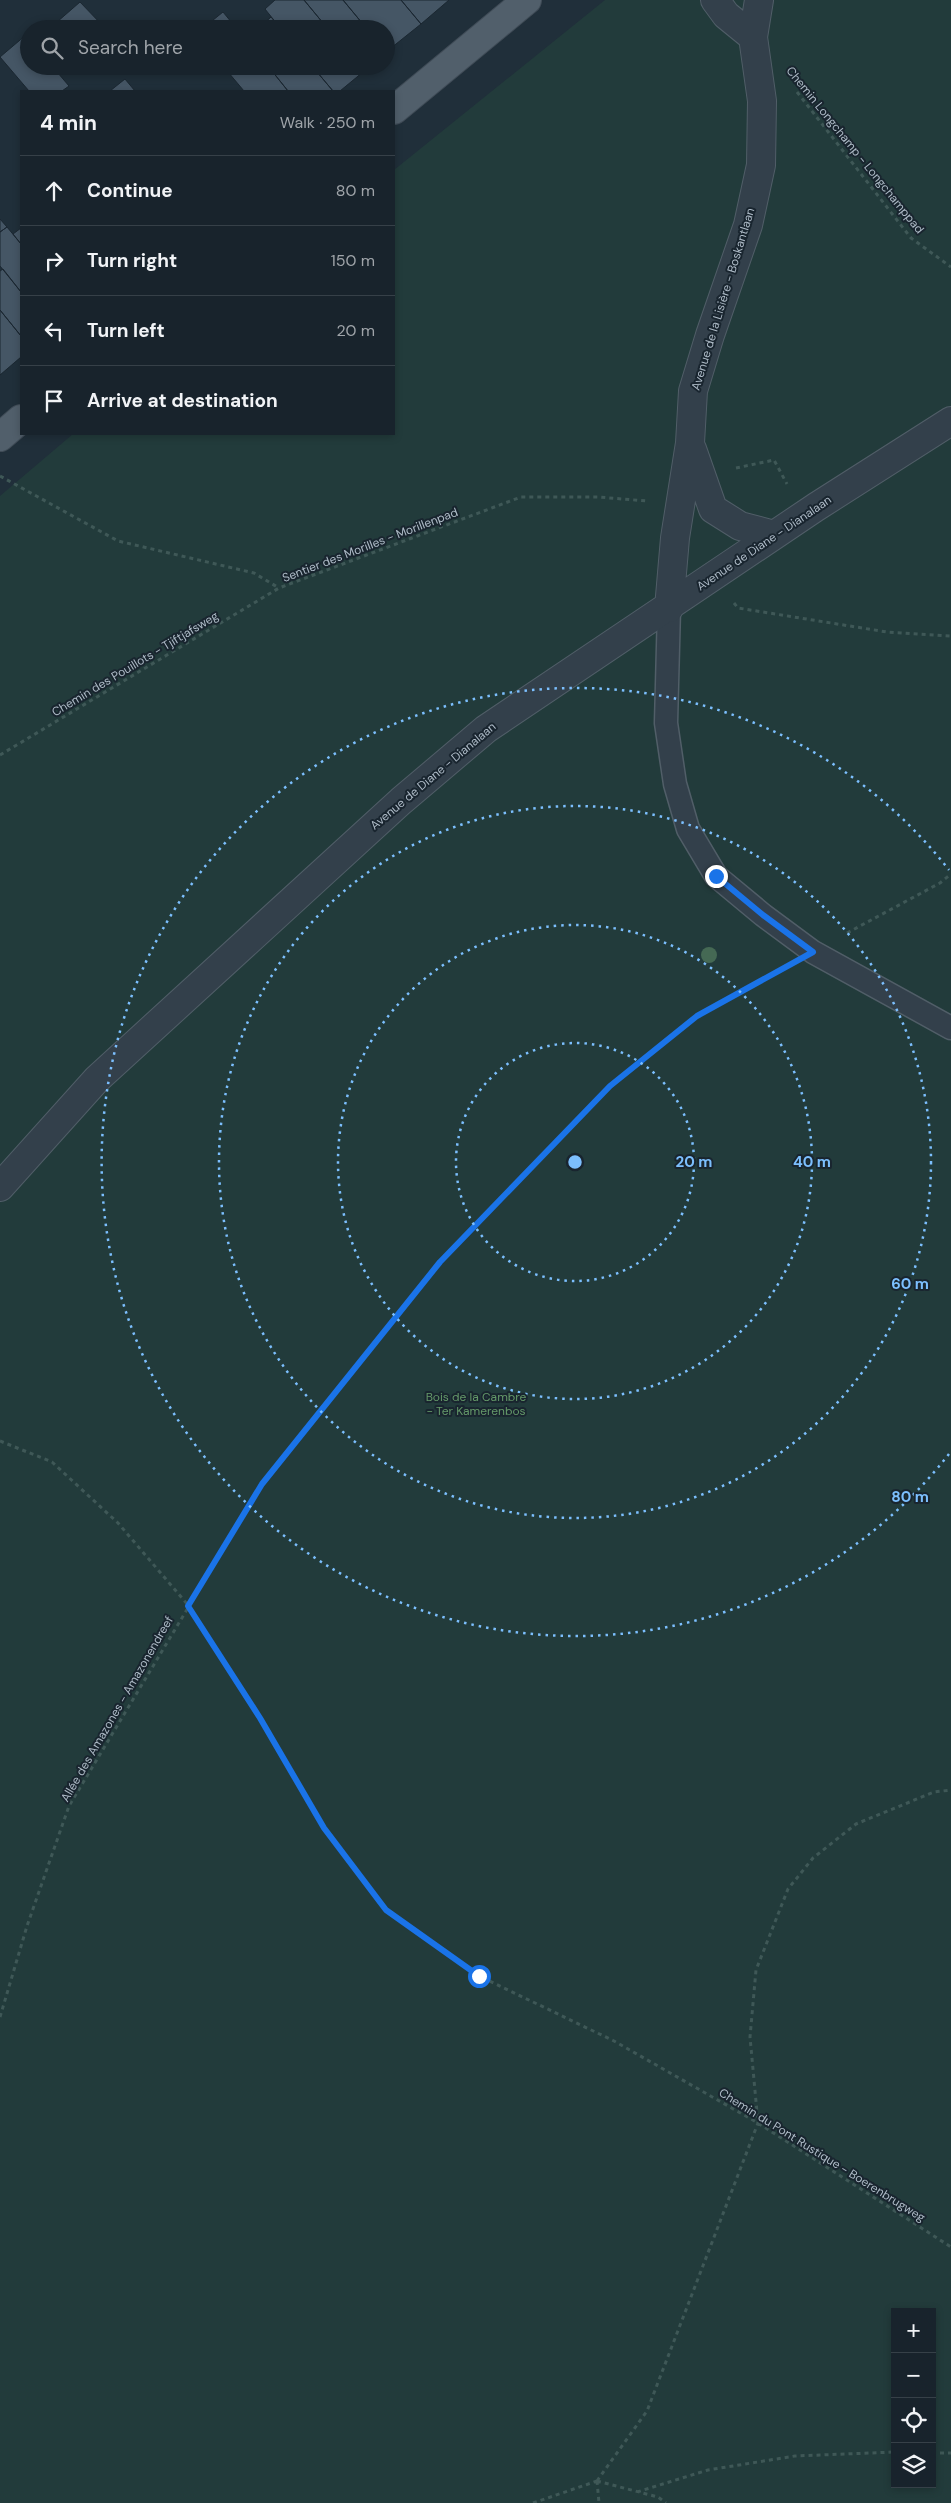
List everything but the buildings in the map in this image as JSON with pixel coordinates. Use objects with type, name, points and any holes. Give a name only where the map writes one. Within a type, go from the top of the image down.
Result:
[{"type":"main road","points":[[395,109],[527,0]]},
{"type":"main road","points":[[0,437],[20,420]]},
{"type":"street","points":[[715,0],[726,15],[753,37]]},
{"type":"street","name":"Avenue de la Lisière - Boskantlaan","points":[[669,608],[675,538],[690,443],[693,392],[710,335],[748,226],[761,165],[762,101],[753,37],[759,0]]},
{"type":"street","name":"Avenue de Diane - Dianalaan","points":[[0,1187],[97,1079],[401,801],[486,729],[669,608],[712,576],[804,515],[951,421]]},
{"type":"street","name":"Avenue de la Lisière - Boskantlaan","points":[[690,443],[713,509],[740,526],[774,536]]},
{"type":"lane","points":[[669,608],[666,723],[675,784],[688,829],[716,876],[763,915],[813,952],[951,1028]]},
{"type":"path","name":"Chemin Longchamp - Longchamppad","points":[[791,84],[911,238],[951,267]]},
{"type":"path","points":[[703,483],[737,468],[774,460],[804,515]]},
{"type":"path","name":"Sentier des Morilles - Morillenpad","points":[[0,476],[118,542],[254,573],[279,588],[522,497],[598,497],[632,500]]},
{"type":"path","points":[[712,576],[738,608],[887,632],[951,636]]},
{"type":"path","name":"Chemin des Pouillots - Tjiftjafsweg","points":[[0,755],[279,588]]},
{"type":"path","name":"Allée des Amazones - Amazonendreef","points":[[0,2017],[27,1926],[69,1806],[262,1484],[440,1262],[610,1086],[697,1016],[951,874]]},
{"type":"path","name":"Chemin du Pont Rustique - Boerenbrugweg","points":[[0,1441],[52,1462],[118,1523],[188,1606],[260,1718],[324,1828],[386,1910],[479,1976],[614,2041],[758,2123],[951,2246]]},
{"type":"path","points":[[599,2503],[597,2481],[647,2411],[758,2123],[750,2037],[756,1970],[788,1889],[813,1858],[856,1824],[934,1792],[951,1790]]},
{"type":"path","points":[[637,2492],[708,2470],[795,2456],[891,2452]]},
{"type":"path","points":[[936,2453],[951,2453]]},
{"type":"path","points":[[533,2503],[597,2481],[658,2498],[666,2503]]},
{"type":"green space","name":"Bois de la Cambre - Ter Kamerenbos","points":[[605,0],[951,0],[951,2503],[0,2503],[0,496],[72,435],[395,435],[395,169]]},
{"type":"route","points":[[479,1976],[386,1910],[324,1828],[260,1718],[188,1606],[262,1484],[440,1262],[610,1086],[697,1016],[813,952],[763,915],[716,876]]}]
